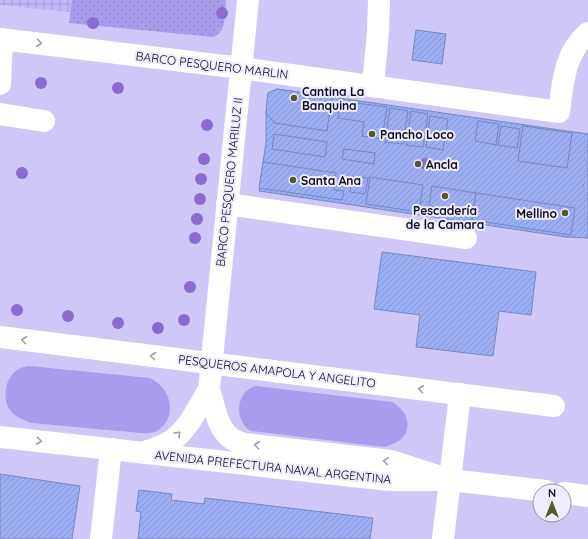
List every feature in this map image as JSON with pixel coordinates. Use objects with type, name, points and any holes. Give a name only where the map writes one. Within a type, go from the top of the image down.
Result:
[{"type":"street","name":"BARCO PESQUERO MARILUZ II","points":[[209,389],[248,0]]},
{"type":"street","points":[[373,86],[379,0]]},
{"type":"street","name":"BARCO PESQUERO MARLIN","points":[[1,39],[240,68],[559,112],[567,63],[573,49],[588,33]]},
{"type":"street","points":[[0,84],[1,39]]},
{"type":"street","points":[[0,114],[44,121]]},
{"type":"street","points":[[227,204],[466,238]]},
{"type":"street","name":"PESQUEROS AMAPOLA Y ANGELITO","points":[[0,337],[554,406]]},
{"type":"street","points":[[144,453],[167,443],[182,432],[209,389]]},
{"type":"street","points":[[209,389],[220,424],[225,433],[233,440],[244,444],[390,461],[450,480]]},
{"type":"street","points":[[442,539],[460,394]]},
{"type":"street","name":"AVENIDA PREFECTURA NAVAL ARGENTINA","points":[[0,437],[389,480],[450,480],[532,489]]},
{"type":"street","points":[[101,539],[111,449]]},
{"type":"street","points":[[572,494],[588,496]]},
{"type":"path","points":[[583,186],[588,186]]},
{"type":"shaded area","points":[[0,0],[72,0],[70,12],[0,5]]},
{"type":"shaded area","points":[[72,0],[226,0],[223,27],[218,35],[213,37],[69,23]]},
{"type":"shaded area","points":[[29,366],[149,378],[157,382],[167,395],[170,403],[168,418],[164,425],[153,433],[32,423],[25,421],[10,411],[7,405],[6,392],[12,374],[20,368]]},
{"type":"shaded area","points":[[256,386],[392,402],[398,405],[402,410],[408,425],[404,436],[399,441],[384,447],[251,431],[245,427],[242,421],[239,407],[244,394],[249,389]]},
{"type":"building","points":[[416,30],[446,34],[442,64],[412,60]]},
{"type":"building","points":[[277,89],[588,134],[588,238],[566,237],[259,191],[266,142],[268,93]]},
{"type":"building","points":[[277,89],[332,97],[327,131],[275,123],[266,113],[268,93]]},
{"type":"building","points":[[340,101],[387,107],[382,139],[362,136],[364,122],[338,118]]},
{"type":"building","points":[[390,108],[408,111],[403,144],[385,142]]},
{"type":"building","points":[[411,111],[428,114],[423,147],[406,145]]},
{"type":"building","points":[[430,116],[448,119],[443,150],[426,147]]},
{"type":"building","points":[[478,121],[499,124],[496,145],[475,141]]},
{"type":"building","points":[[501,126],[520,129],[517,148],[498,145]]},
{"type":"building","points":[[523,126],[572,133],[567,168],[518,161]]},
{"type":"building","points":[[274,134],[327,142],[325,157],[272,149]]},
{"type":"building","points":[[344,149],[375,153],[374,164],[342,159]]},
{"type":"building","points":[[263,162],[336,173],[334,190],[344,191],[342,200],[259,188]]},
{"type":"building","points":[[352,176],[368,178],[365,194],[350,192]]},
{"type":"building","points":[[370,177],[423,185],[419,212],[366,204]]},
{"type":"building","points":[[432,186],[476,193],[473,212],[429,206]]},
{"type":"building","points":[[476,193],[575,208],[571,235],[472,220]]},
{"type":"building","points":[[382,252],[536,272],[531,315],[499,311],[493,356],[416,347],[420,315],[374,309]]},
{"type":"building","points":[[0,474],[80,486],[72,539],[0,539]]},
{"type":"building","points":[[139,490],[172,494],[171,500],[204,504],[205,498],[373,518],[370,539],[138,539],[141,512],[136,511]]},
{"type":"place","name":"Cantina La Banquina","points":[[294,98]]},
{"type":"place","name":"Pancho Loco","points":[[372,134]]},
{"type":"place","name":"Ancla","points":[[418,164]]},
{"type":"place","name":"Santa Ana","points":[[293,180]]},
{"type":"place","name":"Pescadería de la Camara","points":[[445,196]]},
{"type":"place","name":"Mellino","points":[[565,213]]}]
